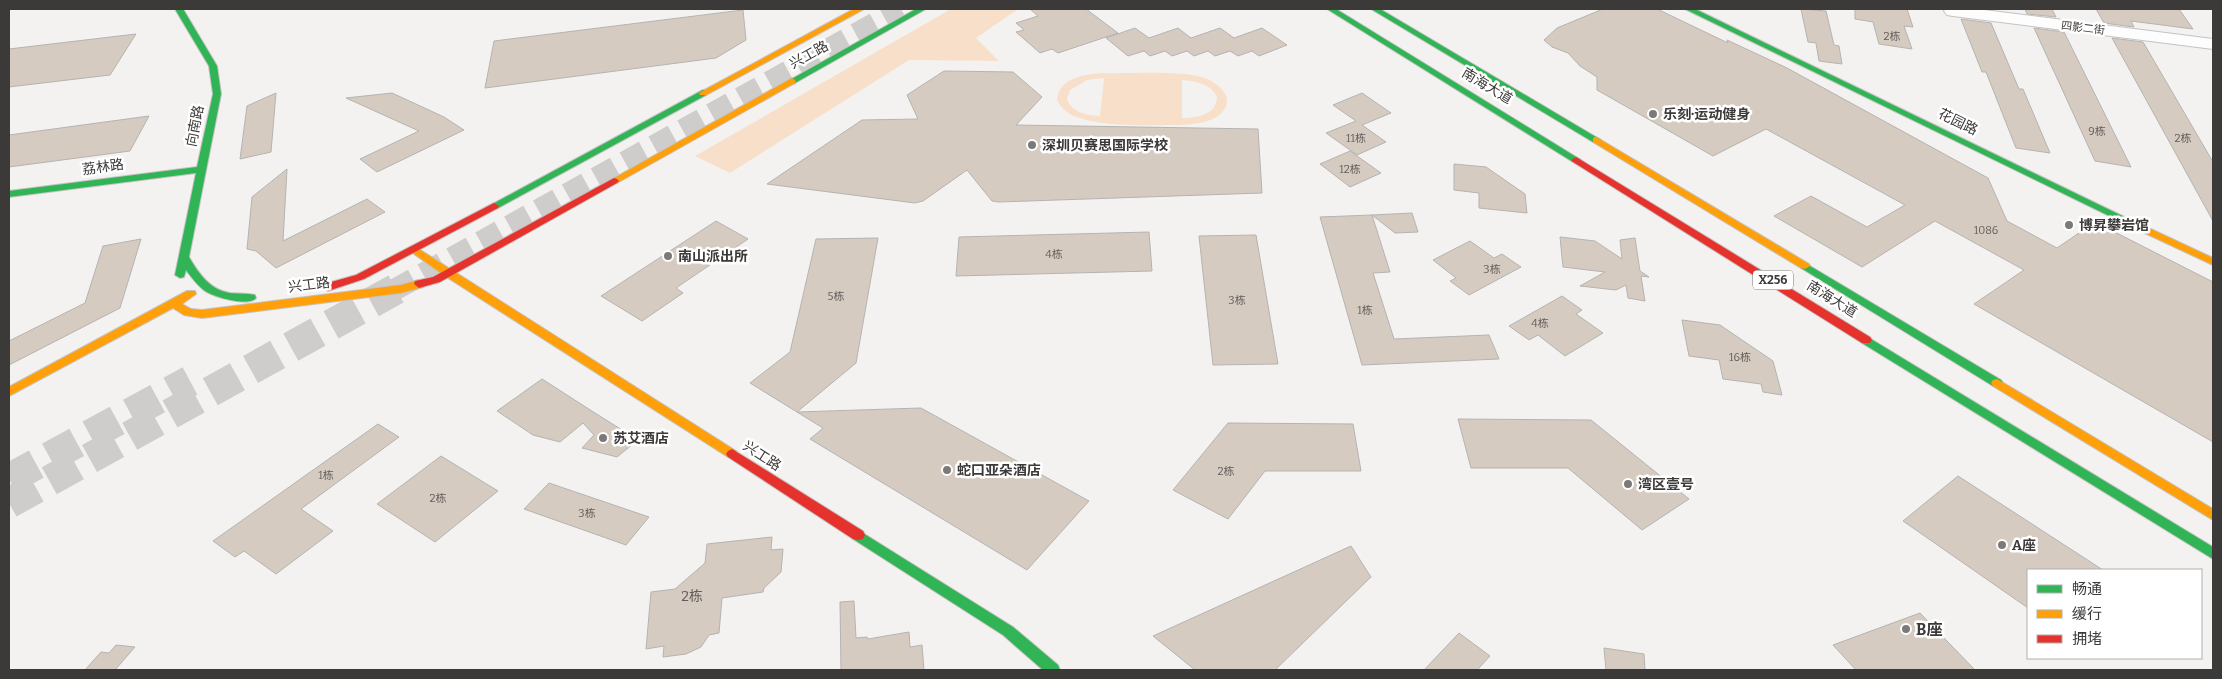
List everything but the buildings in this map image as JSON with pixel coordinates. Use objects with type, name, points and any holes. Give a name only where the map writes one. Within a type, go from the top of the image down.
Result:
[{"type":"street","name":"向南路","points":[[174,304],[217,94],[216,74],[179,9]]},
{"type":"street","name":"兴工路","points":[[203,288],[218,295],[243,298],[308,292],[360,276],[414,249],[860,9]]},
{"type":"street","name":"兴工路","points":[[174,304],[188,312],[202,314],[401,289],[420,285],[449,274],[922,9]]},
{"type":"street","name":"南海大道","points":[[1331,9],[1633,193],[2213,554]]},
{"type":"street","name":"南海大道","points":[[1375,9],[1677,188],[2213,515]]},
{"type":"street","name":"花园路","points":[[1689,9],[2213,262]]},
{"type":"street","name":"四影二街","points":[[1953,11],[2213,44]]},
{"type":"street","name":"荔林路","points":[[9,194],[202,169]]},
{"type":"street","name":"兴工路","points":[[414,249],[449,274],[1008,631],[1053,670]]},
{"type":"street","points":[[9,392],[203,288],[191,275],[184,258]]},
{"type":"shaded area","points":[[951,9],[1018,9],[976,38],[999,61],[909,60],[730,173],[695,156]]},
{"type":"shaded area","points":[[1097,74],[1182,74],[1205,78],[1219,86],[1227,102],[1221,114],[1213,119],[1182,125],[1112,124],[1076,117],[1064,110],[1057,99],[1063,86],[1075,78]],"holes":[[[1104,78],[1100,116],[1080,112],[1069,104],[1067,99],[1070,90],[1087,80]],[[1182,80],[1198,82],[1211,89],[1217,97],[1214,108],[1210,112],[1199,116],[1182,118]]]},
{"type":"tunnel","points":[[394,290],[901,9]]},
{"type":"tunnel","points":[[9,503],[396,289]]},
{"type":"tunnel","points":[[9,479],[190,381]]},
{"type":"traffic: fast","points":[[179,9],[213,66],[217,94],[180,275]]},
{"type":"traffic: fast","points":[[792,81],[922,9]]},
{"type":"traffic: fast","points":[[1331,9],[1576,160]]},
{"type":"traffic: fast","points":[[1375,9],[1596,140]]},
{"type":"traffic: fast","points":[[1689,9],[2138,226]]},
{"type":"traffic: fast","points":[[494,206],[703,93]]},
{"type":"traffic: fast","points":[[9,194],[202,169]]},
{"type":"traffic: fast","points":[[184,257],[196,277],[210,290],[238,298],[251,298]]},
{"type":"traffic: fast","points":[[1805,266],[1997,383]]},
{"type":"traffic: fast","points":[[1866,340],[2213,554]]},
{"type":"traffic: fast","points":[[858,535],[1008,631],[1053,670]]},
{"type":"traffic: slow","points":[[703,93],[860,9]]},
{"type":"traffic: slow","points":[[614,181],[792,81]]},
{"type":"traffic: slow","points":[[1596,140],[1805,266]]},
{"type":"traffic: slow","points":[[2138,226],[2213,262]]},
{"type":"traffic: slow","points":[[414,249],[449,274],[732,454]]},
{"type":"traffic: slow","points":[[174,304],[188,312],[202,314],[401,289],[419,284]]},
{"type":"traffic: slow","points":[[9,392],[191,294]]},
{"type":"traffic: slow","points":[[1997,383],[2213,515]]},
{"type":"traffic: jam","points":[[1576,160],[1866,340]]},
{"type":"traffic: jam","points":[[419,284],[436,280],[614,181]]},
{"type":"traffic: jam","points":[[328,287],[360,277],[494,206]]},
{"type":"traffic: jam","points":[[732,454],[858,535]]},
{"type":"place","name":"乐刻·运动健身","points":[[1653,114]]},
{"type":"place","name":"深圳贝赛思国际学校","points":[[1032,145]]},
{"type":"place","name":"博昇攀岩馆","points":[[2069,225]]},
{"type":"place","name":"南山派出所","points":[[668,256]]},
{"type":"place","name":"苏艾酒店","points":[[603,438]]},
{"type":"place","name":"蛇口亚朵酒店","points":[[947,470]]},
{"type":"place","name":"湾区壹号","points":[[1628,484]]},
{"type":"place","name":"A座","points":[[2002,545]]},
{"type":"place","name":"B座","points":[[1906,629]]}]
